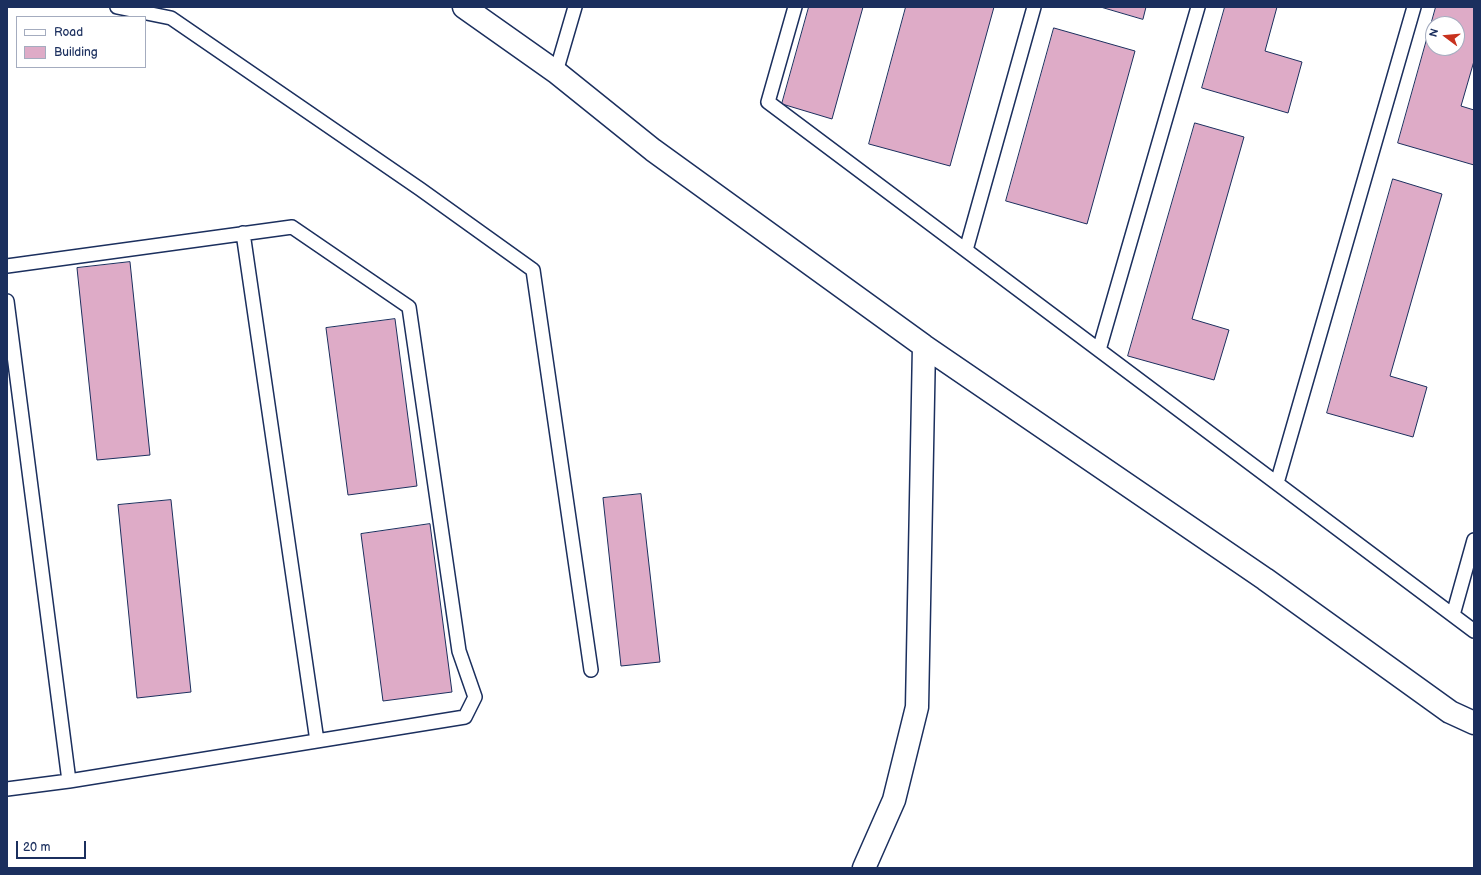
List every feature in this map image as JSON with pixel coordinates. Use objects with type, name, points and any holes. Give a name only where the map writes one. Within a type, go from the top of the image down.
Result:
[{"type":"street","points":[[464,7],[556,72],[652,150],[924,346],[1266,579],[1450,712],[1474,724]]},
{"type":"street","points":[[864,868],[894,800],[917,707],[924,346]]},
{"type":"lane","points":[[117,7],[170,18],[420,189],[533,270],[591,670]]},
{"type":"lane","points":[[556,72],[575,7]]},
{"type":"lane","points":[[795,7],[768,102],[1474,631]]},
{"type":"lane","points":[[966,250],[1034,7]]},
{"type":"lane","points":[[1099,350],[1198,7]]},
{"type":"lane","points":[[1276,483],[1414,7]]},
{"type":"lane","points":[[7,266],[292,227],[409,307],[459,652],[475,698],[465,717],[69,781],[7,789]]},
{"type":"lane","points":[[244,234],[317,741]]},
{"type":"lane","points":[[7,301],[69,781]]},
{"type":"lane","points":[[1453,615],[1474,540]]},
{"type":"building","points":[[809,7],[863,7],[832,119],[782,104]]},
{"type":"building","points":[[906,7],[994,7],[950,166],[869,144]]},
{"type":"building","points":[[1101,7],[1146,7],[1143,19]]},
{"type":"building","points":[[1225,7],[1277,7],[1265,51],[1302,62],[1288,113],[1202,88]]},
{"type":"building","points":[[1436,7],[1474,7],[1474,61],[1461,106],[1474,110],[1474,165],[1398,143],[1425,46],[1425,56],[1465,56],[1465,16],[1433,16]]},
{"type":"building","points":[[1054,28],[1135,51],[1087,224],[1006,201]]},
{"type":"building","points":[[1195,123],[1244,137],[1192,319],[1229,330],[1214,380],[1128,356]]},
{"type":"building","points":[[1393,179],[1442,194],[1390,376],[1427,387],[1413,437],[1327,413]]},
{"type":"building","points":[[130,262],[150,455],[97,460],[77,268]]},
{"type":"building","points":[[395,319],[417,486],[348,495],[326,328]]},
{"type":"building","points":[[641,494],[660,662],[621,666],[603,498]]},
{"type":"building","points":[[171,500],[191,692],[137,698],[118,505]]},
{"type":"building","points":[[430,524],[452,692],[383,701],[361,534]]}]
